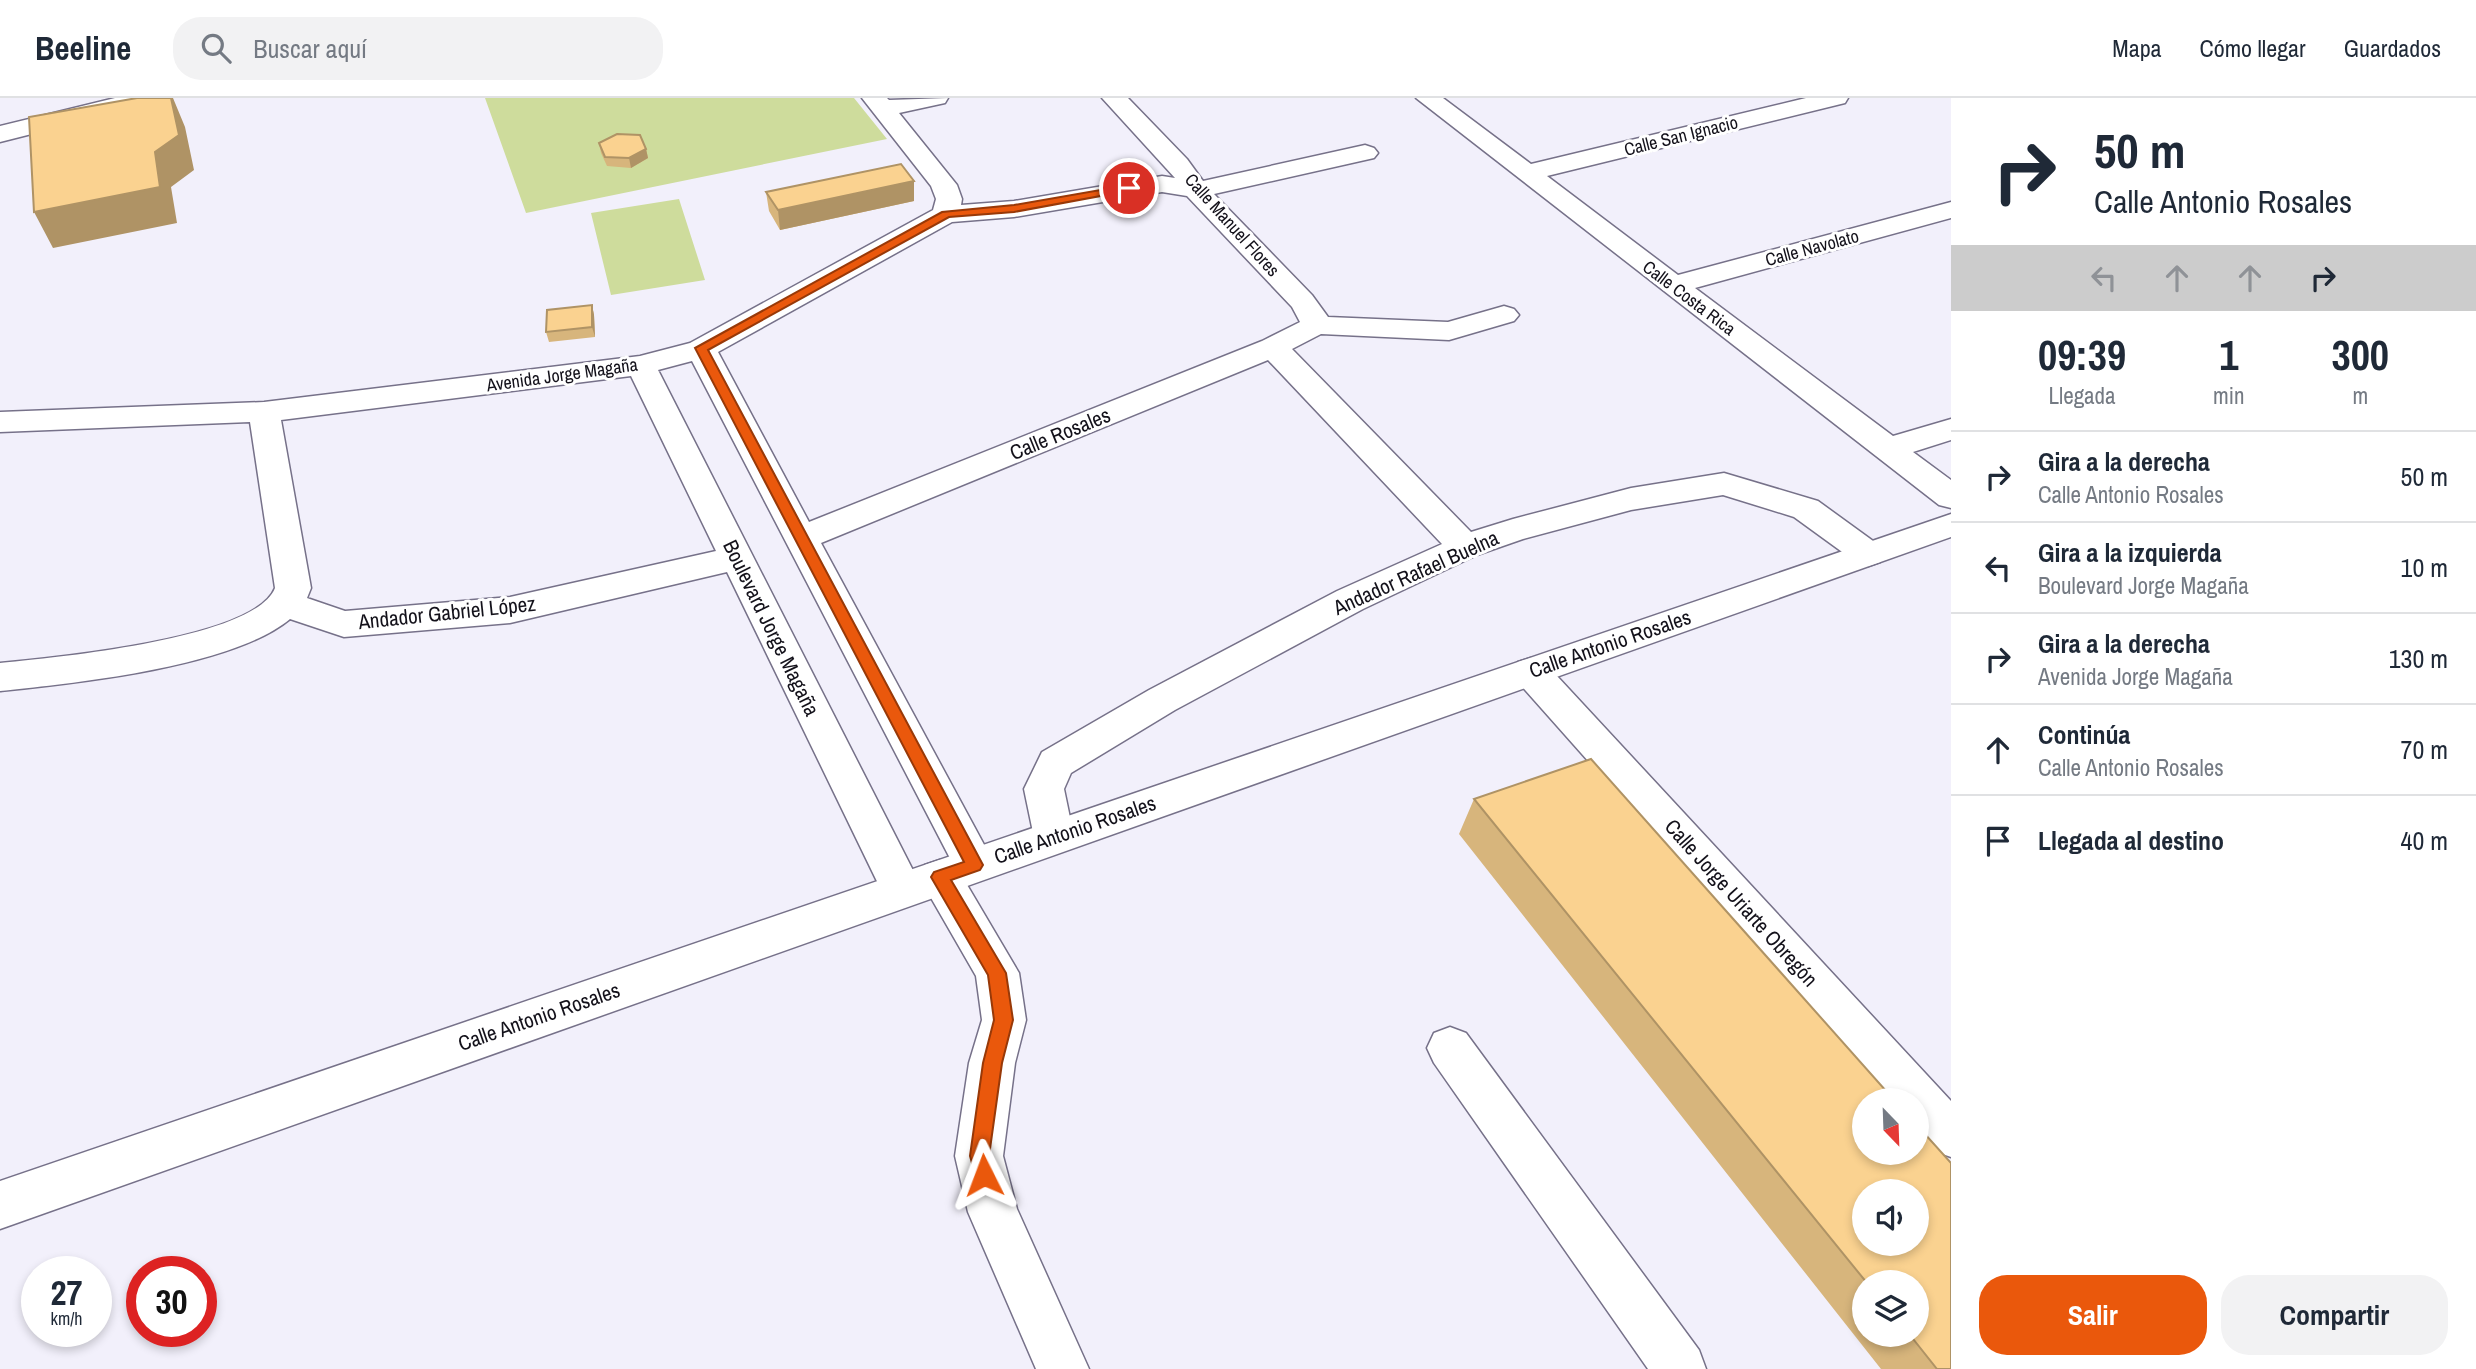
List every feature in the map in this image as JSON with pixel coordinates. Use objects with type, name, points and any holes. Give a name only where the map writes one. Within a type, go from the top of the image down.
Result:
[{"type":"street","points":[[0,134],[145,98]]},
{"type":"street","points":[[878,104],[936,98]]},
{"type":"street","name":"Calle Manuel Flores","points":[[1114,98],[1178,164],[1196,190],[1302,301],[1316,325]]},
{"type":"street","name":"Calle Costa Rica","points":[[1428,98],[1951,497]]},
{"type":"street","name":"Calle San Ignacio","points":[[1526,173],[1836,98]]},
{"type":"street","points":[[878,104],[944,184],[949,199],[946,214],[1014,209],[1162,184],[1196,190],[1365,153]]},
{"type":"street","name":"Calle Navolato","points":[[1673,285],[1951,210]]},
{"type":"street","name":"Avenida Jorge Magaña","points":[[0,422],[264,412],[641,365],[701,348],[946,214]]},
{"type":"street","points":[[1316,325],[1449,331],[1504,315]]},
{"type":"street","name":"Calle Rosales","points":[[802,538],[1273,348],[1316,325]]},
{"type":"street","points":[[701,348],[802,538],[939,877],[997,973],[1003,1020],[992,1063],[979,1156],[993,1212],[1063,1369]]},
{"type":"street","points":[[1273,348],[1465,547]]},
{"type":"street","name":"Boulevard Jorge Magaña","points":[[641,365],[737,558],[939,877]]},
{"type":"street","points":[[0,677],[85,668],[194,646],[265,618],[285,604],[293,588],[264,412]]},
{"type":"street","points":[[1887,449],[1951,429]]},
{"type":"street","name":"Andador Rafael Buelna","points":[[1054,837],[1044,789],[1056,763],[1162,700],[1350,600],[1465,547],[1513,530],[1631,499],[1724,484],[1806,509],[1868,554]]},
{"type":"street","name":"Calle Antonio Rosales","points":[[0,1205],[1951,525]]},
{"type":"street","name":"Andador Gabriel López","points":[[285,604],[344,624],[458,616],[510,610],[737,558]]},
{"type":"street","name":"Calle Jorge Uriarte Obregón","points":[[1531,671],[1951,1135]]},
{"type":"street","points":[[1450,1048],[1680,1369]]},
{"type":"green space","points":[[485,98],[854,98],[887,139],[526,213]]},
{"type":"green space","points":[[679,199],[705,280],[611,295],[591,213]]},
{"type":"building","points":[[137,98],[171,98],[179,135],[155,152],[160,187],[34,212],[29,117]]},
{"type":"building","points":[[617,134],[640,135],[646,149],[629,158],[605,157],[599,143]]},
{"type":"building","points":[[901,164],[914,181],[778,210],[766,192]]},
{"type":"building","points":[[592,305],[592,327],[546,332],[547,310]]},
{"type":"building","points":[[1591,759],[1883,1088],[1852,1088],[1852,1166],[1928,1166],[1929,1138],[1951,1163],[1951,1369],[1937,1369],[1920,1347],[1929,1347],[1929,1270],[1856,1270],[1474,799]]},
{"type":"route","points":[[984,1175],[979,1156],[992,1063],[1003,1020],[997,973],[940,877],[974,865],[701,348],[929,226],[946,214],[1014,209],[1129,188]]}]
